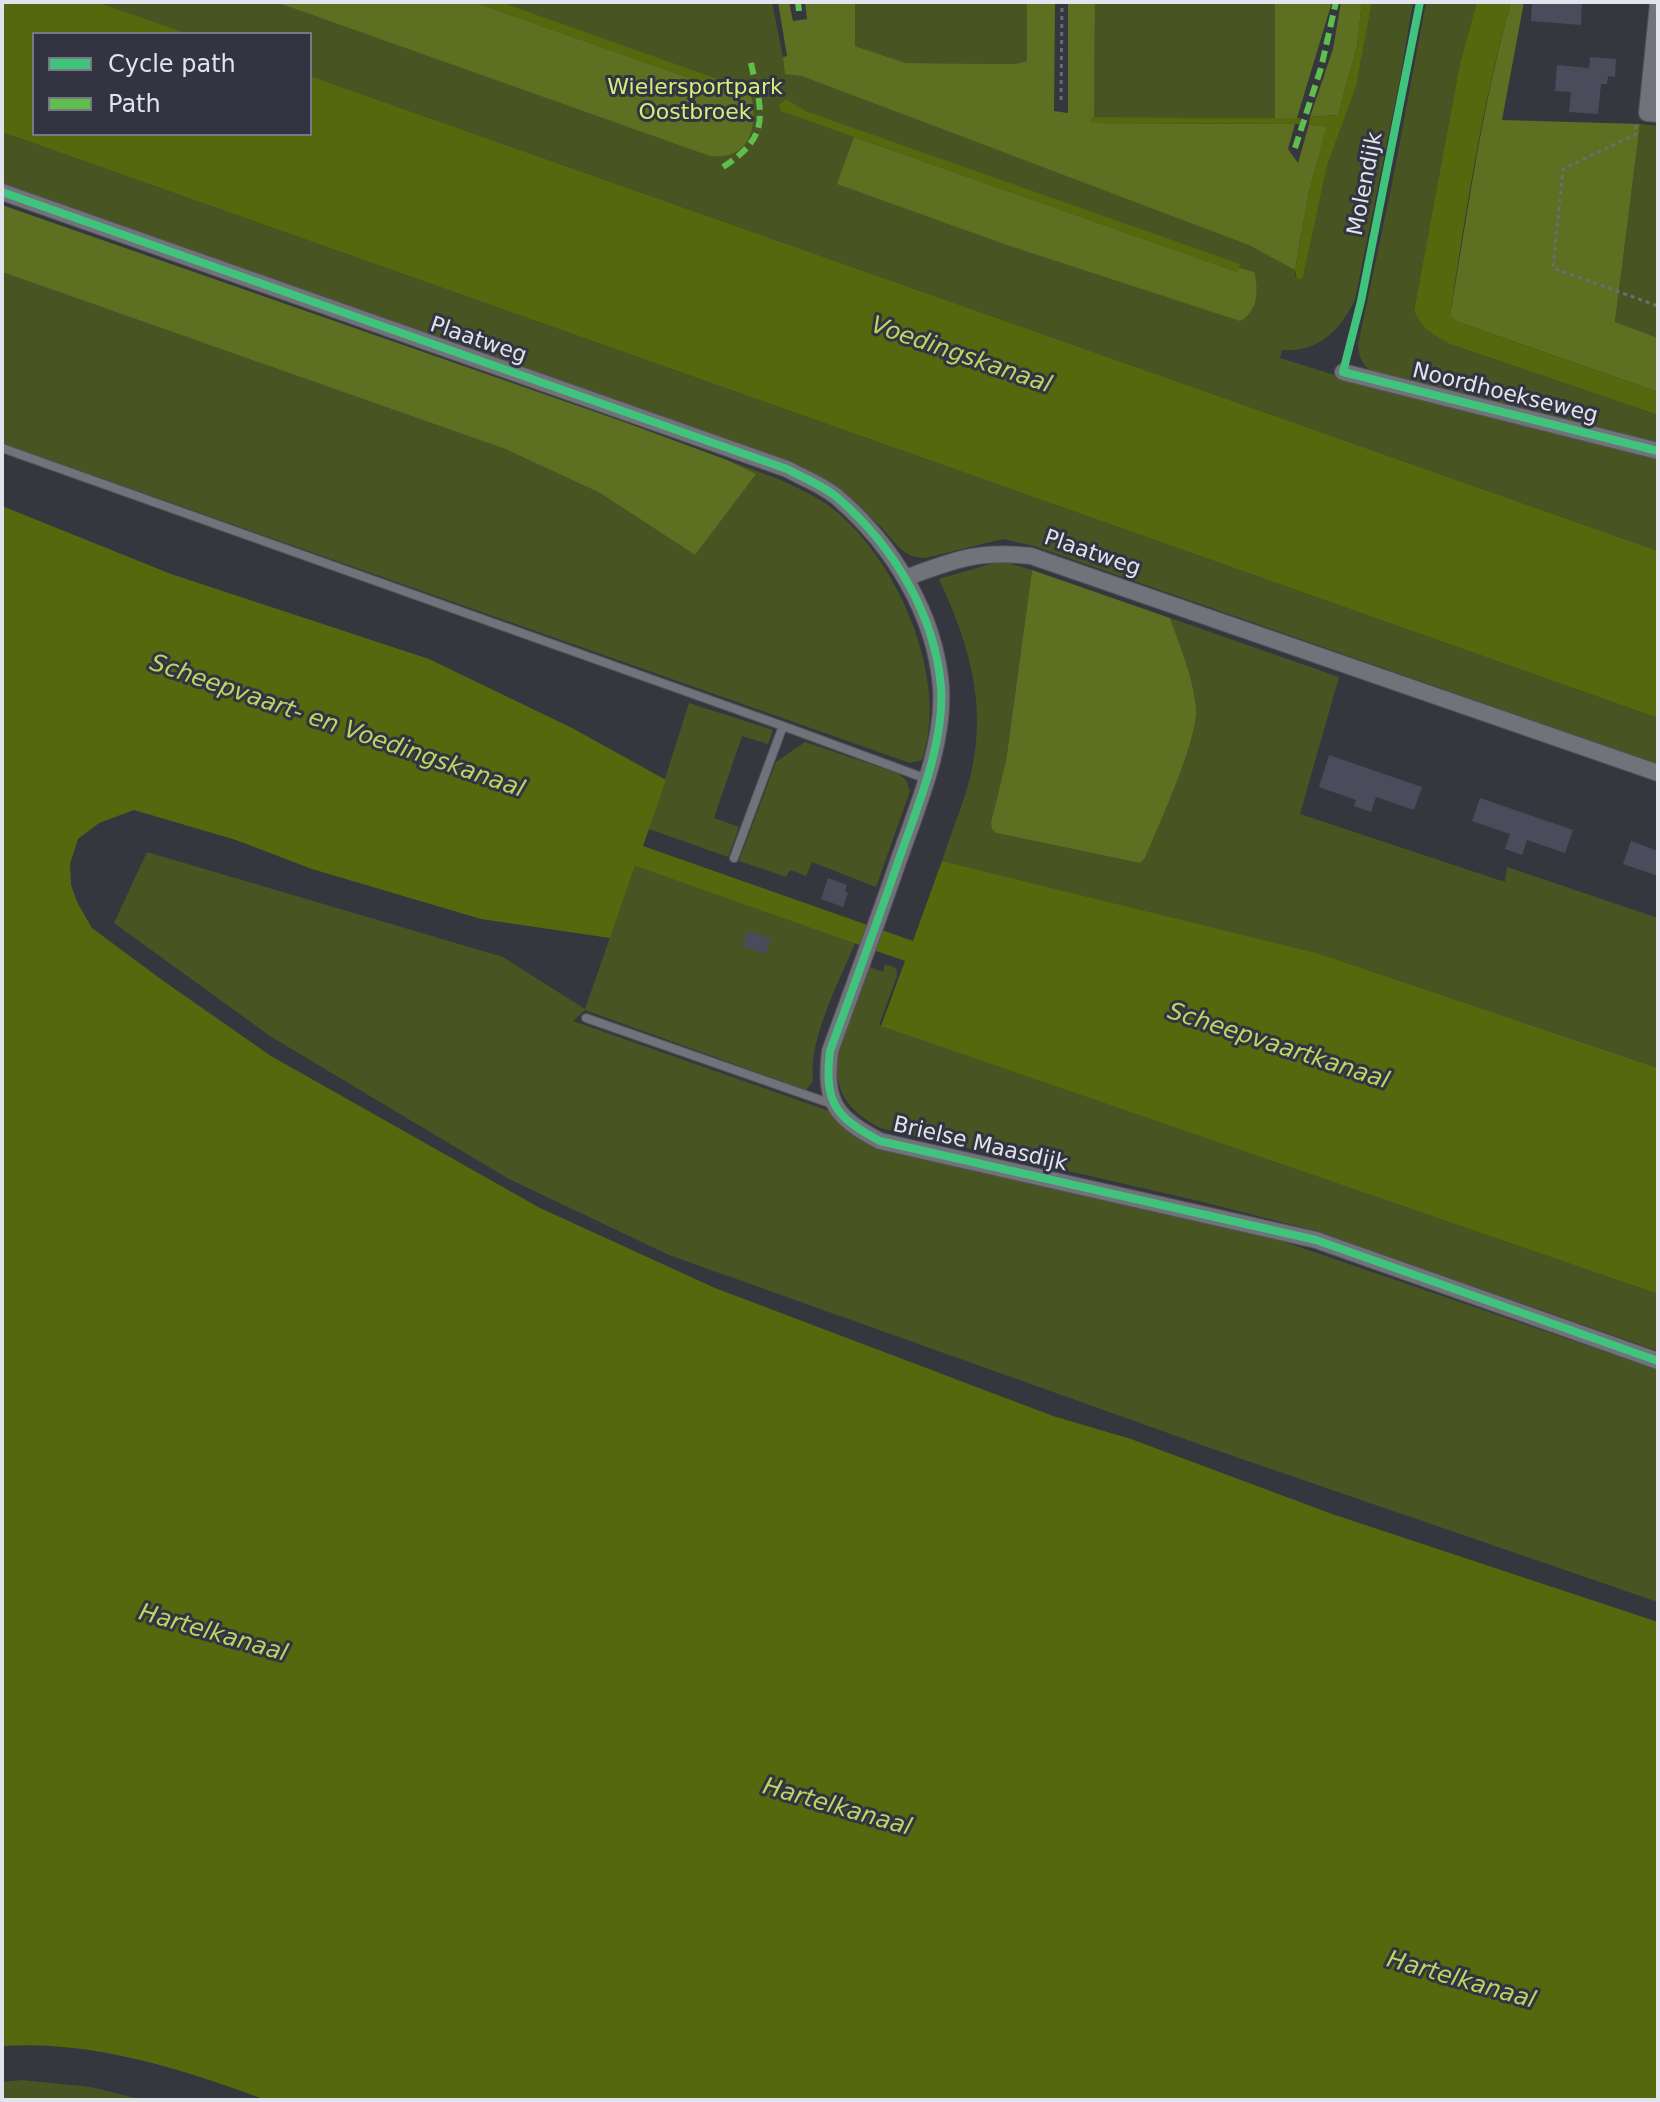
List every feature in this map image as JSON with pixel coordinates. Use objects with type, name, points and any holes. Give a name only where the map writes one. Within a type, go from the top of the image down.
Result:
[{"type":"street","points":[[1652,113],[1658,4]]},
{"type":"street","name":"Plaatweg","points":[[2,192],[787,469],[837,497],[885,545],[905,578],[966,557],[997,552],[1031,556],[1658,773]]},
{"type":"street","name":"Noordhoekseweg","points":[[1343,372],[1658,451]]},
{"type":"street","points":[[833,1104],[827,1078],[830,1051],[927,779],[937,729],[941,688],[932,639],[905,578]]},
{"type":"street","name":"Brielse Maasdijk","points":[[833,1104],[852,1126],[880,1141],[1316,1240],[1658,1361]]},
{"type":"lane","points":[[2,448],[927,779]]},
{"type":"lane","points":[[734,858],[783,726]]},
{"type":"lane","points":[[586,1018],[833,1104]]},
{"type":"path","points":[[1061,100],[1062,2]]},
{"type":"path","points":[[1652,113],[1637,112],[1636,134],[1563,169],[1553,268],[1658,306]]},
{"type":"green space","name":"Wielersportpark Oostbroek","points":[[97,2],[772,2],[783,57],[1297,248],[1295,276],[1301,279],[1327,166],[1356,87],[1372,2],[1413,2],[1355,299],[1343,320],[1327,337],[1307,348],[1282,350],[1280,358],[1354,381],[1658,457],[1658,551],[312,77],[312,32],[183,32]]},
{"type":"green space","points":[[276,2],[473,2],[726,91],[728,87],[751,94],[752,129],[743,147],[735,153],[710,156]]},
{"type":"green space","points":[[778,2],[789,2],[793,21],[807,19],[805,2],[855,2],[855,46],[906,63],[1015,64],[1027,61],[1027,2],[1055,2],[1054,111],[1068,113],[1068,2],[1095,2],[1094,117],[1091,123],[1295,124],[1288,149],[1298,163],[1309,124],[1327,127],[1309,192],[1295,270],[1249,245],[802,76],[785,74],[783,57],[787,56]]},
{"type":"green space","points":[[855,2],[1027,2],[1027,61],[1015,64],[906,63],[855,46]]},
{"type":"green space","points":[[1095,2],[1275,2],[1275,118],[1094,117]]},
{"type":"green space","points":[[1275,2],[1332,2],[1297,118],[1275,118]]},
{"type":"green space","points":[[1341,2],[1362,2],[1357,47],[1338,115],[1310,117],[1333,49]]},
{"type":"green space","points":[[1426,2],[1477,2],[1460,63],[1414,311],[1417,317],[1429,330],[1450,344],[1658,415],[1658,446],[1381,377],[1367,368],[1362,360],[1358,345]]},
{"type":"green space","points":[[1511,2],[1524,2],[1502,120],[1640,124],[1615,322],[1658,338],[1658,392],[1458,322],[1450,316],[1484,119]]},
{"type":"green space","points":[[1640,124],[1658,126],[1658,338],[1615,323]]},
{"type":"green space","points":[[2,132],[1658,718],[1658,764],[1034,546],[1003,539],[925,558],[911,555],[900,549],[882,528],[843,495],[768,453],[2,184]]},
{"type":"green space","points":[[854,137],[1237,272],[1239,268],[1254,272],[1257,293],[1254,306],[1240,321],[1007,245],[837,184]]},
{"type":"green space","points":[[2,205],[627,423],[756,474],[695,555],[600,493],[505,449],[2,272]]},
{"type":"green space","points":[[2,272],[505,449],[600,493],[695,555],[755,474],[727,460],[804,491],[828,505],[852,526],[895,585],[911,620],[923,656],[929,693],[929,728],[922,760],[910,763],[2,443]]},
{"type":"green space","points":[[1001,561],[1032,570],[1006,761],[991,822],[996,833],[1140,863],[1145,858],[1185,761],[1195,722],[1192,684],[1170,618],[1339,677],[1300,814],[1505,882],[1507,867],[1658,918],[1658,1068],[1317,953],[942,861],[973,764],[977,709],[961,631],[939,579]]},
{"type":"green space","points":[[1032,570],[1170,618],[1186,661],[1196,707],[1191,740],[1177,782],[1145,858],[1140,863],[996,833],[992,829],[1006,761]]},
{"type":"green space","points":[[689,703],[773,730],[768,744],[742,736],[714,818],[739,827],[728,857],[649,829]]},
{"type":"green space","points":[[805,742],[897,773],[906,780],[910,791],[876,887],[812,862],[806,876],[790,870],[786,877],[739,861],[776,762]]},
{"type":"green space","points":[[147,852],[503,957],[585,1009],[635,866],[855,943],[820,1030],[815,1048],[813,1081],[806,1090],[585,1010],[573,1021],[829,1111],[848,1132],[872,1143],[1247,1229],[1658,1370],[1658,1602],[1210,1448],[669,1255],[509,1179],[270,1036],[114,923]]},
{"type":"green space","points":[[885,964],[896,968],[897,976],[879,1025],[1658,1294],[1658,1351],[1316,1231],[880,1128],[860,1115],[846,1099],[838,1080],[837,1055],[867,966],[883,972]]},
{"type":"green space","points":[[22,2080],[91,2087],[143,2100],[2,2100],[2,2082]]},
{"type":"water","name":"Voedingskanaal","points":[[2,2],[97,2],[183,32],[32,32],[32,136],[312,136],[312,77],[1658,551],[1658,718],[2,132]]},
{"type":"water","points":[[473,2],[500,2],[729,83],[726,91]]},
{"type":"water","points":[[1362,2],[1372,2],[1356,87],[1327,166],[1303,276],[1297,279],[1295,270],[1309,192],[1326,127],[1309,124],[1310,117],[1338,115],[1357,47]]},
{"type":"water","points":[[1477,2],[1511,2],[1483,118],[1450,316],[1458,322],[1658,392],[1658,415],[1450,344],[1428,330],[1414,311],[1460,63]]},
{"type":"water","points":[[786,99],[805,111],[1240,264],[1237,272],[781,111],[779,105]]},
{"type":"water","points":[[1091,117],[1300,118],[1300,124],[1091,123]]},
{"type":"water","points":[[2,506],[171,574],[429,659],[572,728],[666,780],[643,846],[913,941],[942,861],[1317,953],[1658,1068],[1658,1294],[881,1026],[905,961],[635,866],[610,938],[481,919],[312,869],[236,840],[134,810],[99,823],[78,839],[70,864],[71,885],[92,928],[162,980],[271,1056],[540,1208],[715,1288],[1053,1416],[1131,1439],[1332,1514],[1658,1622],[1658,2100],[266,2100],[170,2068],[103,2052],[36,2045],[2,2046]]},
{"type":"building","points":[[1532,2],[1582,2],[1581,25],[1531,21]]},
{"type":"building","points":[[1590,57],[1616,59],[1615,77],[1608,76],[1607,84],[1601,84],[1598,114],[1569,112],[1571,92],[1555,91],[1557,65],[1589,68]]},
{"type":"building","points":[[1329,755],[1422,787],[1414,810],[1376,797],[1371,812],[1354,806],[1356,800],[1319,787]]},
{"type":"building","points":[[1480,798],[1573,830],[1565,853],[1527,840],[1522,855],[1505,849],[1510,834],[1472,821]]},
{"type":"building","points":[[1631,841],[1658,851],[1658,876],[1623,864]]},
{"type":"building","points":[[828,878],[847,885],[845,892],[848,893],[843,907],[821,899]]},
{"type":"building","points":[[748,931],[771,939],[765,954],[742,946]]},
{"type":"marked path","points":[[798,2],[799,11]]},
{"type":"marked path","points":[[1295,148],[1321,68],[1336,2]]},
{"type":"marked path","points":[[723,167],[751,143],[760,119],[750,58]]},
{"type":"cycle path","name":"Molendijk","points":[[1420,2],[1361,301],[1343,372],[1658,451]]},
{"type":"cycle path","points":[[2,192],[787,469],[827,490],[859,518],[893,560],[920,608],[937,660],[941,709],[934,754],[921,799],[830,1051],[831,1096],[852,1124],[880,1141],[1316,1240],[1658,1361]]},
{"type":"water label","name":"Scheepvaart- en Voedingskanaal","points":[[337,727]]},
{"type":"water label","name":"Scheepvaartkanaal","points":[[1278,1047]]},
{"type":"water label","name":"Hartelkanaal","points":[[213,1634]]},
{"type":"water label","name":"Hartelkanaal","points":[[837,1808]]},
{"type":"water label","name":"Hartelkanaal","points":[[1461,1981]]}]
